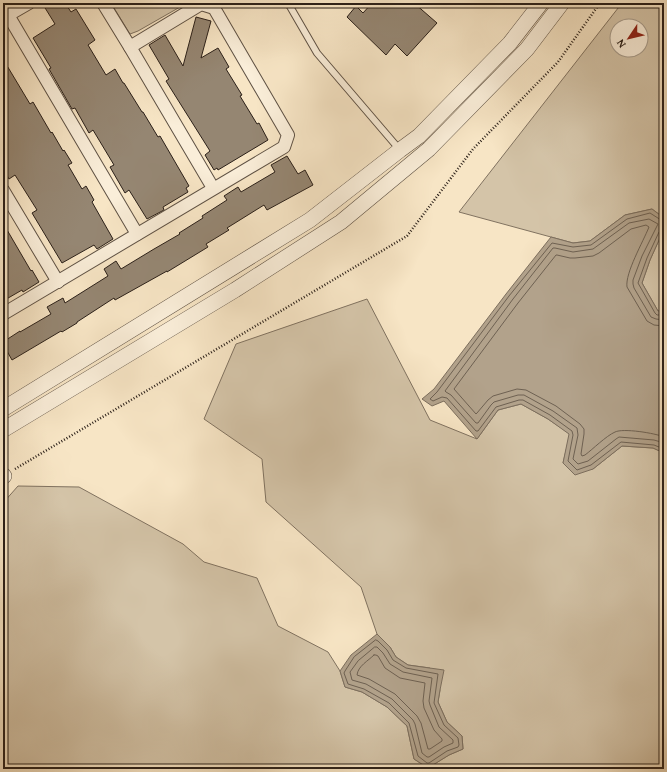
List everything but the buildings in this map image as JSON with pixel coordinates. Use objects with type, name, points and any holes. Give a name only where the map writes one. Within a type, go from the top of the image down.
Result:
[{"type":"street","points":[[29,3],[6,17],[137,234]]},
{"type":"street","points":[[103,3],[213,188]]},
{"type":"street","points":[[3,409],[310,220],[419,136],[510,43],[541,3]]},
{"type":"street","points":[[3,430],[235,290],[341,222],[429,149],[527,49],[562,3]]},
{"type":"street","points":[[3,314],[284,147],[288,135],[214,8],[201,4],[130,47]]},
{"type":"street","points":[[3,190],[58,282]]},
{"type":"lane","points":[[288,3],[317,53],[400,150]]},
{"type":"path","points":[[3,475],[407,236],[473,149],[558,62],[600,3]]},
{"type":"shaded area","points":[[111,3],[187,3],[130,34]]},
{"type":"shaded area","points":[[622,3],[664,3],[664,218],[652,209],[625,215],[590,241],[573,243],[459,212],[609,20],[609,58],[649,58],[649,18],[610,18]]},
{"type":"shaded area","points":[[664,229],[664,311],[658,311],[642,283],[650,260]]},
{"type":"shaded area","points":[[367,299],[430,420],[477,439],[498,410],[521,404],[548,419],[570,434],[563,463],[593,469],[622,446],[653,448],[664,453],[664,769],[3,769],[3,503],[18,486],[79,487],[183,544],[204,562],[257,578],[278,626],[328,652],[340,671],[345,687],[362,692],[387,707],[407,726],[414,759],[428,768],[449,755],[463,749],[462,736],[447,722],[438,702],[440,690],[430,668],[408,665],[396,657],[390,647],[377,634],[361,587],[266,502],[262,459],[204,419],[236,344]]},
{"type":"water","points":[[652,209],[664,218],[664,229],[650,260],[642,283],[658,311],[664,311],[664,453],[653,448],[622,446],[593,469],[575,475],[563,463],[569,434],[548,419],[521,404],[498,410],[477,439],[444,401],[432,406],[422,399],[434,389],[551,237],[573,243],[590,241],[625,215]]},
{"type":"water","points":[[377,634],[390,647],[396,657],[408,665],[444,670],[438,702],[447,722],[462,736],[463,749],[449,755],[428,768],[414,759],[407,726],[387,707],[362,692],[345,687],[340,671],[351,655]]}]
